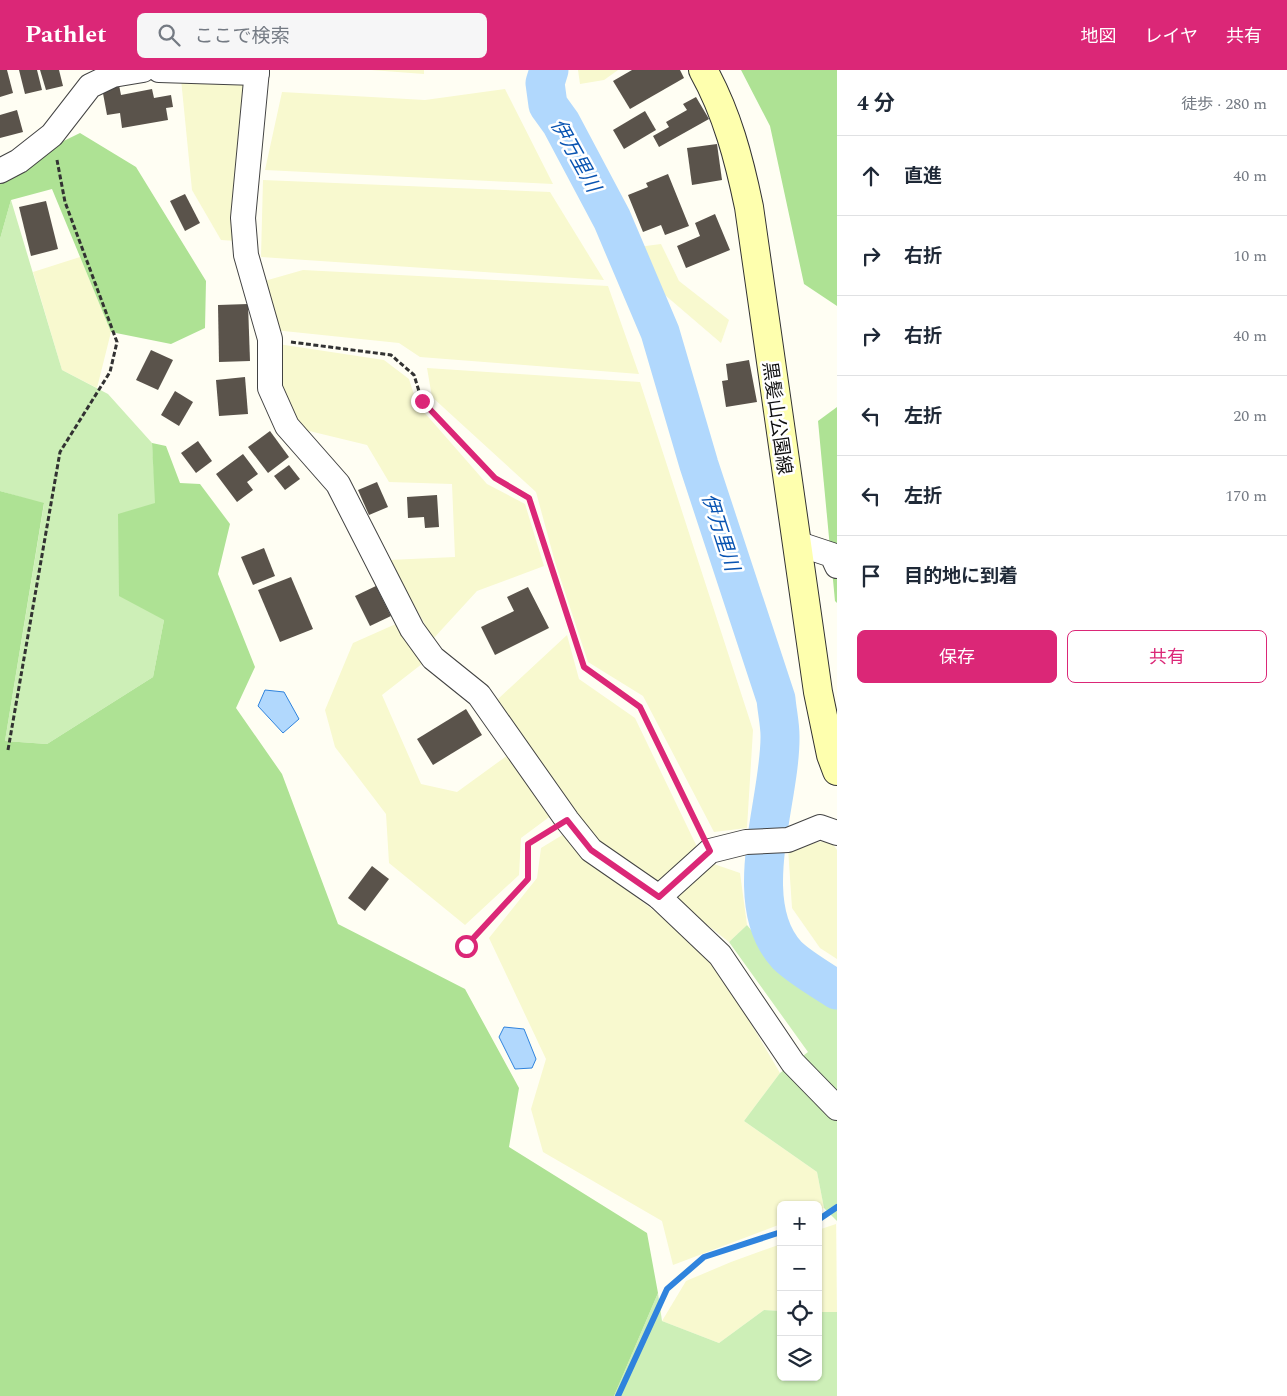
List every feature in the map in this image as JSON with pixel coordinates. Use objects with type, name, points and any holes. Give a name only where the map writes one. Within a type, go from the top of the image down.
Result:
[{"type":"main road","name":"黒髪山公園線","points":[[703,70],[715,91],[736,146],[749,207],[818,692],[831,755],[837,771]]},
{"type":"street","points":[[0,171],[19,161],[52,135],[90,86],[113,75],[143,70]]},
{"type":"street","points":[[159,70],[257,72],[243,218],[246,255],[270,339],[270,388],[286,426],[338,484],[412,629],[433,658],[479,695],[567,820],[591,850],[659,897],[720,954],[793,1063],[837,1108]]},
{"type":"street","points":[[796,543],[832,555],[837,566]]},
{"type":"street","points":[[659,897],[710,851],[746,842],[788,840],[820,828],[837,833]]},
{"type":"path","points":[[8,750],[60,452],[110,372],[116,342],[65,202],[52,135]]},
{"type":"path","points":[[270,339],[391,355],[414,375],[422,401],[495,478],[529,498],[584,667],[640,707],[710,851]]},
{"type":"path","points":[[466,946],[528,879],[528,844],[567,820]]},
{"type":"green space","points":[[371,70],[424,70],[424,74]]},
{"type":"green space","points":[[578,70],[618,70],[604,80],[580,84]]},
{"type":"green space","points":[[741,70],[837,70],[837,306],[804,284],[770,126]]},
{"type":"green space","points":[[181,79],[246,79],[236,241],[221,240],[192,190]]},
{"type":"green space","points":[[505,89],[553,184],[265,170],[282,92],[425,100]]},
{"type":"green space","points":[[80,133],[136,167],[206,281],[205,328],[171,344],[111,332],[52,189],[11,200],[0,239],[0,172]]},
{"type":"green space","points":[[263,180],[550,192],[604,280],[261,257]]},
{"type":"green space","points":[[11,200],[62,370],[108,394],[152,443],[164,620],[153,677],[47,744],[5,741],[44,504],[0,491],[0,239]]},
{"type":"green space","points":[[661,244],[679,281],[729,320],[721,343],[665,295],[638,247]]},
{"type":"green space","points":[[80,257],[111,332],[97,388],[62,370],[33,272]]},
{"type":"green space","points":[[303,270],[608,286],[639,374],[420,357],[399,343],[274,330],[261,282]]},
{"type":"green space","points":[[278,344],[384,360],[409,379],[417,404],[487,484],[525,504],[544,566],[477,591],[433,639],[389,560],[455,557],[452,484],[389,482],[367,445],[301,429],[276,389]]},
{"type":"green space","points":[[427,368],[640,382],[753,730],[747,828],[714,832],[643,696],[588,662],[555,562],[536,492],[432,397]]},
{"type":"green space","points":[[837,407],[837,603],[835,601],[818,421]]},
{"type":"green space","points":[[152,443],[166,446],[180,483],[200,484],[230,524],[218,574],[255,667],[236,708],[282,774],[338,924],[465,989],[519,1088],[509,1147],[647,1233],[658,1293],[614,1396],[0,1396],[0,491],[44,503],[5,741],[47,744],[153,677],[164,620],[119,596],[118,514],[155,503]]},
{"type":"green space","points":[[398,623],[427,660],[382,695],[421,784],[457,792],[508,755],[552,815],[521,838],[519,875],[465,925],[389,863],[386,814],[335,747],[325,710],[353,643]]},
{"type":"green space","points":[[567,635],[579,679],[635,718],[699,851],[658,886],[596,840],[524,744],[498,699]]},
{"type":"green space","points":[[564,834],[586,859],[657,913],[720,971],[780,1073],[744,1121],[817,1172],[824,1208],[822,1209],[822,1201],[777,1201],[777,1226],[673,1265],[662,1221],[543,1152],[531,1109],[546,1059],[489,938],[537,878],[541,848]]},
{"type":"green space","points":[[830,840],[837,850],[837,959],[820,948],[792,908],[788,848]]},
{"type":"green space","points":[[711,863],[740,873],[747,925],[729,942],[672,897]]},
{"type":"green space","points":[[747,925],[788,975],[837,1008],[837,1221],[824,1208],[817,1172],[744,1121],[780,1073],[808,1052],[729,942]]},
{"type":"green space","points":[[836,1224],[837,1312],[822,1312],[822,1229]]},
{"type":"green space","points":[[777,1245],[777,1311],[764,1310],[719,1343],[662,1321],[686,1281]]},
{"type":"green space","points":[[658,1293],[662,1321],[719,1343],[764,1310],[777,1311],[777,1381],[822,1381],[822,1312],[837,1312],[837,1396],[614,1396]]},
{"type":"water","points":[[265,690],[284,692],[299,719],[283,733],[258,706]]},
{"type":"water","points":[[504,1027],[524,1029],[536,1059],[532,1068],[515,1069],[499,1037]]},
{"type":"building","points":[[0,70],[7,70],[13,93],[0,97]]},
{"type":"building","points":[[19,70],[37,70],[42,90],[25,94]]},
{"type":"building","points":[[40,70],[59,70],[63,86],[46,90]]},
{"type":"building","points":[[632,70],[680,70],[684,78],[630,109],[613,81]]},
{"type":"building","points":[[119,85],[121,95],[152,89],[154,98],[171,95],[173,107],[166,108],[168,120],[122,128],[120,113],[107,115],[102,88]]},
{"type":"building","points":[[696,97],[709,119],[659,147],[653,136],[669,127],[666,122],[687,110],[683,104]]},
{"type":"building","points":[[17,110],[23,132],[0,138],[0,115]]},
{"type":"building","points":[[645,111],[656,130],[624,149],[613,130]]},
{"type":"building","points":[[717,144],[722,180],[692,185],[687,148]]},
{"type":"building","points":[[668,174],[689,226],[665,235],[661,225],[643,232],[628,195],[648,187],[646,183]]},
{"type":"building","points":[[185,194],[200,223],[185,231],[170,201]]},
{"type":"building","points":[[46,201],[58,249],[31,256],[19,207]]},
{"type":"building","points":[[715,214],[730,250],[686,268],[677,246],[700,236],[695,223]]},
{"type":"building","points":[[248,304],[250,361],[219,362],[218,305]]},
{"type":"building","points":[[151,350],[173,360],[158,390],[136,380]]},
{"type":"building","points":[[749,360],[757,402],[726,407],[722,381],[728,380],[726,364]]},
{"type":"building","points":[[245,377],[248,414],[219,416],[216,380]]},
{"type":"building","points":[[175,391],[193,402],[179,426],[161,415]]},
{"type":"building","points":[[270,431],[289,457],[268,473],[248,447]]},
{"type":"building","points":[[198,441],[212,461],[196,473],[181,453]]},
{"type":"building","points":[[243,454],[258,474],[247,482],[253,490],[237,502],[216,474]]},
{"type":"building","points":[[289,465],[300,479],[285,490],[274,476]]},
{"type":"building","points":[[377,482],[388,507],[369,515],[358,490]]},
{"type":"building","points":[[437,495],[439,527],[425,528],[424,517],[408,518],[407,497]]},
{"type":"building","points":[[264,548],[275,576],[253,585],[241,557]]},
{"type":"building","points":[[291,577],[313,629],[280,642],[258,590]]},
{"type":"building","points":[[376,586],[391,616],[370,626],[355,596]]},
{"type":"building","points":[[528,587],[549,628],[495,655],[481,627],[514,611],[507,597]]},
{"type":"building","points":[[466,709],[482,735],[433,765],[417,739]]},
{"type":"building","points":[[372,866],[389,879],[365,911],[348,898]]},
{"type":"waterway","name":"伊万里川","points":[[549,70],[545,83],[548,105],[561,123],[612,219],[660,332],[699,465],[776,699],[780,731],[779,762],[766,850],[764,879],[765,907],[773,933],[792,960],[837,990]]},
{"type":"waterway","points":[[822,1217],[837,1207]]},
{"type":"waterway","points":[[618,1396],[667,1289],[704,1257],[777,1233]]},
{"type":"route","points":[[422,401],[495,478],[529,498],[584,667],[640,707],[710,851],[659,897],[591,850],[567,820],[528,844],[528,879],[466,946]]}]
